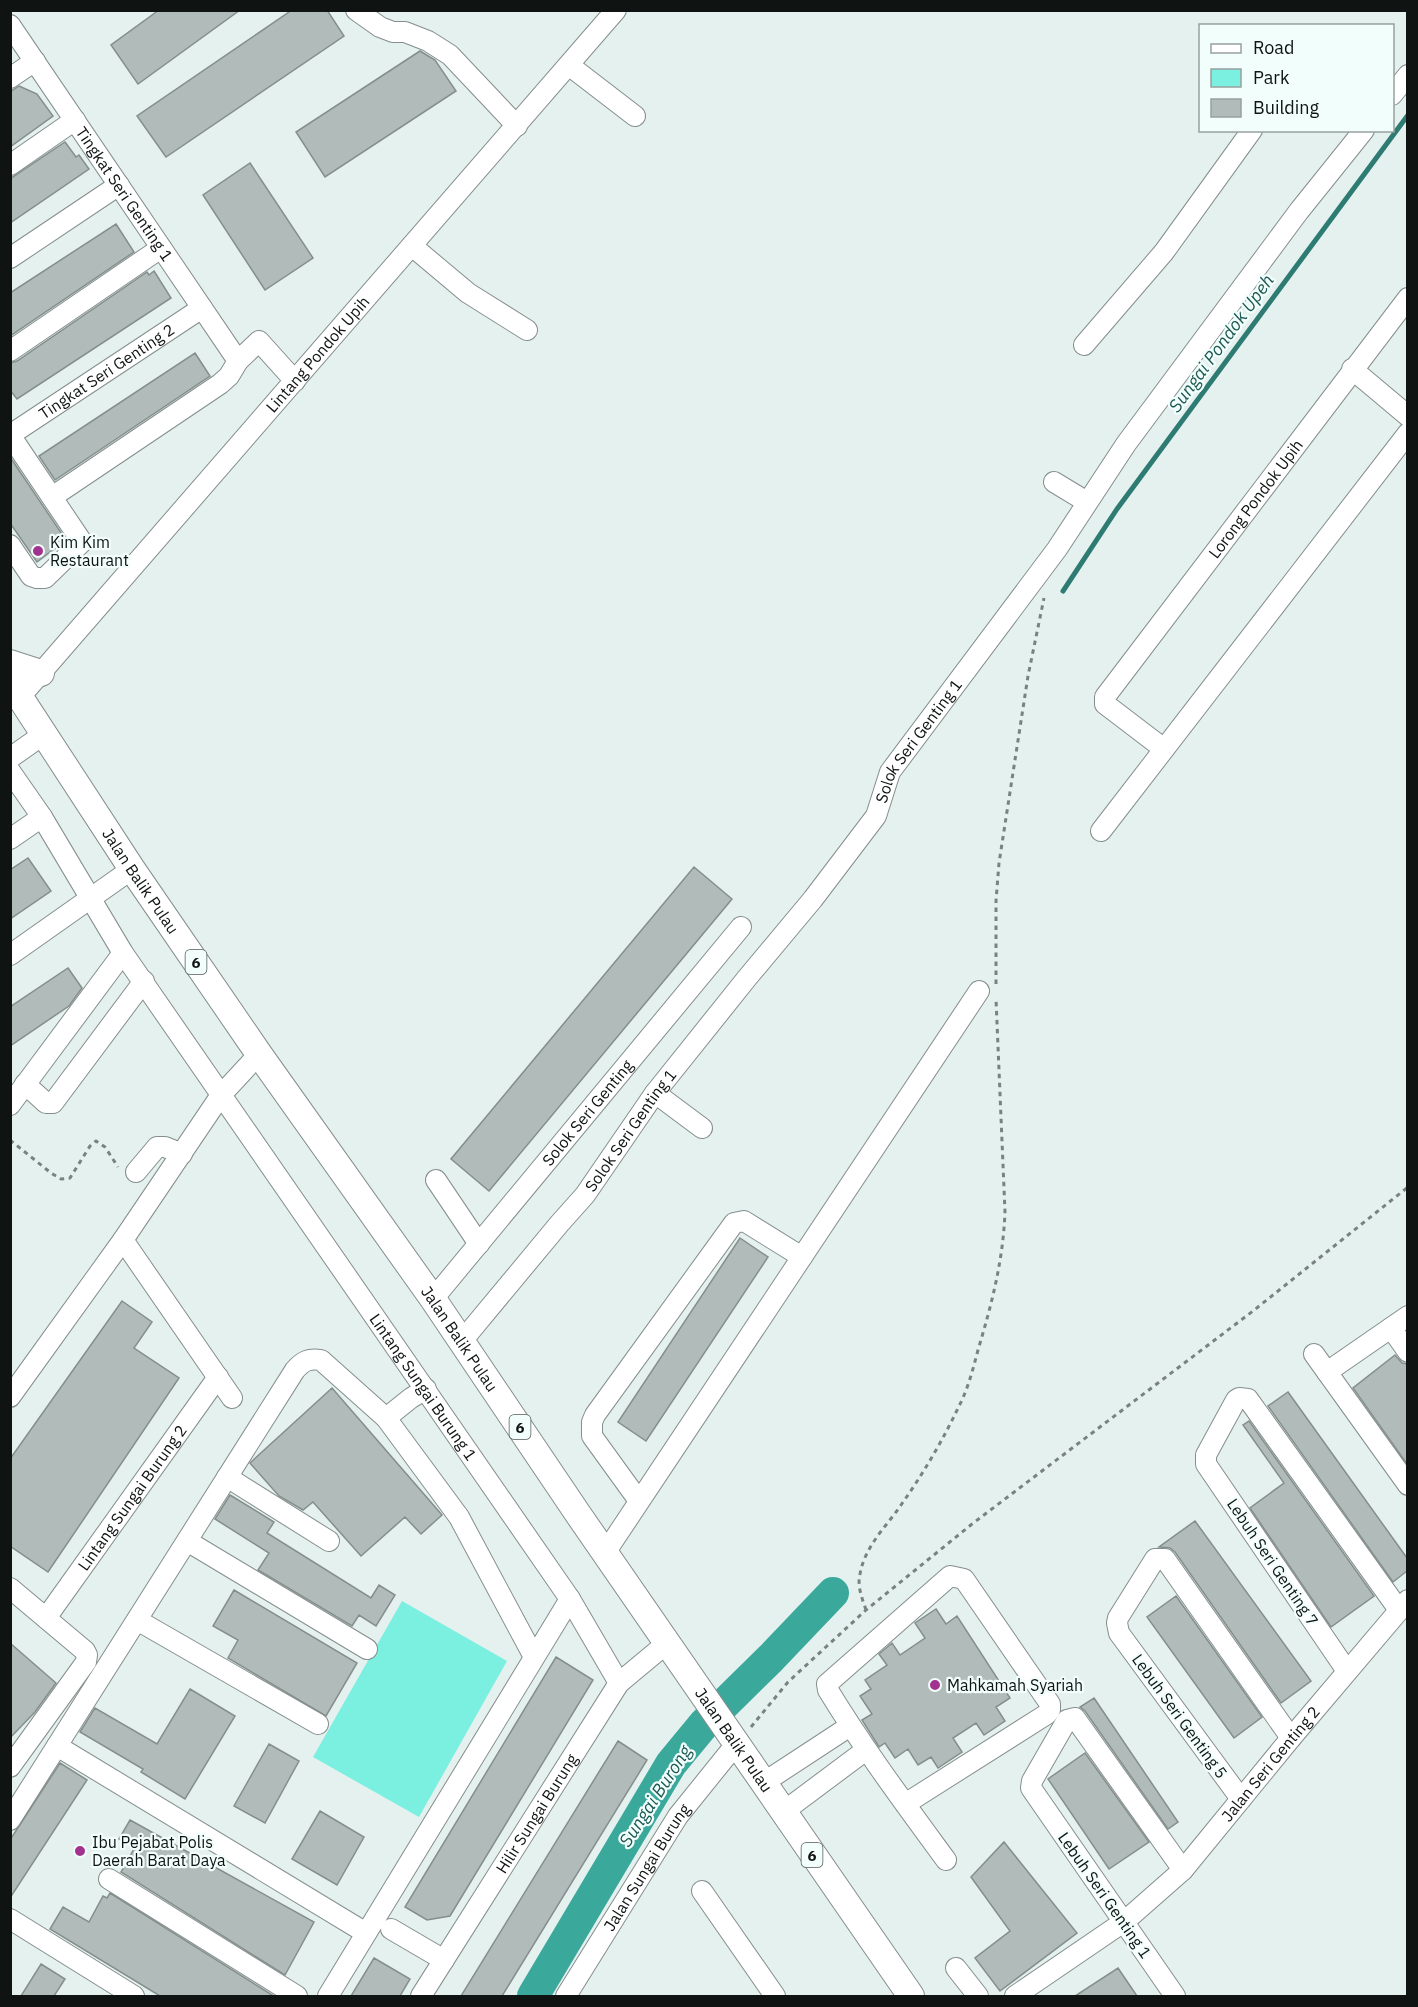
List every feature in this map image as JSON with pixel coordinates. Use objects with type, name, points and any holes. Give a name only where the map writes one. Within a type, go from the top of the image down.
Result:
[{"type":"main road","points":[[10,663],[41,673]]},
{"type":"main road","name":"Jalan Balik Pulau","points":[[15,690],[132,869],[259,1054],[433,1299],[911,1996]]},
{"type":"street","points":[[356,10],[380,27],[393,32],[405,32],[450,54],[517,126]]},
{"type":"street","name":"Lintang Pondok Upih","points":[[15,690],[41,673],[570,66],[616,10]]},
{"type":"street","name":"Tingkat Seri Genting 1","points":[[10,25],[238,362]]},
{"type":"street","points":[[10,78],[35,61]]},
{"type":"street","points":[[570,66],[635,116]]},
{"type":"street","points":[[1394,91],[1407,75]]},
{"type":"street","points":[[10,165],[75,120]]},
{"type":"street","points":[[1084,345],[1164,252],[1251,132]]},
{"type":"street","name":"Solok Seri Genting 1","points":[[462,1341],[585,1195],[656,1093],[813,899],[876,816],[890,772],[1057,549],[1126,444],[1299,211],[1362,132]]},
{"type":"street","points":[[10,258],[119,185]]},
{"type":"street","points":[[412,246],[468,293],[527,330]]},
{"type":"street","points":[[10,351],[161,248]]},
{"type":"street","name":"Lorong Pondok Upih","points":[[1164,749],[1105,704],[1104,700],[1407,298]]},
{"type":"street","name":"Tingkat Seri Genting 2","points":[[10,435],[202,308]]},
{"type":"street","points":[[52,497],[220,384],[259,341],[295,381]]},
{"type":"street","points":[[1352,369],[1407,416]]},
{"type":"street","points":[[1101,831],[1407,433]]},
{"type":"street","points":[[10,435],[82,542],[45,578],[32,576],[10,545]]},
{"type":"street","points":[[1054,482],[1086,502]]},
{"type":"street","points":[[10,758],[44,734]]},
{"type":"street","name":"Lintang Sungai Burung 1","points":[[10,771],[42,817],[123,953],[570,1599],[619,1683]]},
{"type":"street","points":[[10,839],[42,817]]},
{"type":"street","points":[[10,955],[132,869]]},
{"type":"street","name":"Solok Seri Genting","points":[[433,1299],[741,927]]},
{"type":"street","points":[[10,1105],[123,953]]},
{"type":"street","points":[[25,1084],[46,1103],[53,1103],[144,981]]},
{"type":"street","points":[[605,1552],[979,991]]},
{"type":"street","points":[[10,1397],[123,1240],[221,1095],[259,1054]]},
{"type":"street","points":[[656,1093],[702,1128]]},
{"type":"street","points":[[136,1172],[157,1147],[165,1147],[182,1154]]},
{"type":"street","points":[[436,1180],[479,1244]]},
{"type":"street","points":[[639,1501],[592,1436],[592,1422],[595,1415],[730,1226],[744,1221],[802,1257]]},
{"type":"street","points":[[123,1240],[232,1398]]},
{"type":"street","points":[[1327,1372],[1407,1316]]},
{"type":"street","points":[[1391,1328],[1407,1352]]},
{"type":"street","points":[[1314,1354],[1407,1485]]},
{"type":"street","points":[[10,1820],[295,1370],[303,1362],[312,1358],[321,1360],[386,1418],[459,1517],[534,1658]]},
{"type":"street","name":"Lintang Sungai Burung 2","points":[[46,1618],[218,1377]]},
{"type":"street","points":[[386,1418],[426,1389]]},
{"type":"street","name":"Lebuh Seri Genting 7","points":[[1347,1671],[1206,1464],[1208,1452],[1236,1400],[1248,1399],[1403,1605]]},
{"type":"street","points":[[227,1477],[329,1541]]},
{"type":"street","points":[[187,1541],[367,1649]]},
{"type":"street","name":"Lebuh Seri Genting 5","points":[[1241,1799],[1119,1633],[1118,1618],[1151,1562],[1155,1559],[1165,1559],[1291,1738]]},
{"type":"street","points":[[905,1804],[1050,1710],[1050,1704],[964,1579],[950,1576],[828,1681],[828,1690],[850,1726],[866,1750],[905,1804],[946,1860]]},
{"type":"street","points":[[10,1588],[87,1655],[86,1662],[10,1767]]},
{"type":"street","points":[[328,1996],[570,1599]]},
{"type":"street","name":"Jalan Seri Genting 2","points":[[1015,1996],[1125,1921],[1183,1870],[1403,1605]]},
{"type":"street","points":[[137,1620],[318,1724]]},
{"type":"street","name":"Hilir Sungai Burung","points":[[421,1996],[619,1683],[667,1642]]},
{"type":"street","name":"Lebuh Seri Genting 1","points":[[1175,1996],[1125,1921],[1034,1794],[1032,1781],[1067,1720],[1075,1718],[1183,1870]]},
{"type":"street","points":[[763,1783],[850,1726]]},
{"type":"street","name":"Jalan Sungai Burung","points":[[566,1996],[678,1816],[736,1744]]},
{"type":"street","points":[[57,1746],[366,1933]]},
{"type":"street","points":[[783,1812],[866,1750]]},
{"type":"street","points":[[108,1879],[297,1996]]},
{"type":"street","points":[[702,1891],[768,1993]]},
{"type":"street","points":[[10,1919],[134,1996]]},
{"type":"street","points":[[392,1929],[444,1960]]},
{"type":"street","points":[[956,1968],[978,1996]]},
{"type":"path","points":[[866,1610],[859,1587],[863,1561],[872,1543],[907,1495],[960,1405],[993,1301],[1003,1247],[1005,1212],[996,1020],[996,901],[1006,814],[1028,676],[1044,595]]},
{"type":"path","points":[[10,1140],[61,1179],[70,1178],[90,1146],[96,1141],[105,1147],[124,1175],[130,1176],[136,1172]]},
{"type":"path","points":[[736,1744],[788,1682],[866,1610],[972,1524],[1253,1311],[1407,1187]]},
{"type":"green space","points":[[402,1601],[507,1661],[419,1817],[313,1757]]},
{"type":"building","points":[[159,10],[240,10],[138,84],[111,45]]},
{"type":"building","points":[[292,10],[327,10],[344,36],[166,157],[137,116]]},
{"type":"building","points":[[420,51],[435,60],[456,91],[325,177],[296,132]]},
{"type":"building","points":[[19,86],[37,94],[53,116],[10,147],[10,92]]},
{"type":"building","points":[[65,142],[76,157],[79,155],[89,169],[10,223],[10,179]]},
{"type":"building","points":[[250,163],[313,258],[265,290],[203,195]]},
{"type":"building","points":[[116,224],[134,252],[10,336],[10,293]]},
{"type":"building","points":[[154,271],[171,298],[17,399],[10,390],[10,363],[17,361],[147,272],[149,275]]},
{"type":"building","points":[[195,353],[210,376],[55,480],[39,456]]},
{"type":"building","points":[[10,457],[66,540],[37,562],[10,523]]},
{"type":"building","points":[[28,858],[51,891],[10,919],[10,870]]},
{"type":"building","points":[[694,867],[732,899],[489,1191],[451,1159]]},
{"type":"building","points":[[68,968],[82,988],[69,1006],[10,1046],[10,1007]]},
{"type":"building","points":[[740,1238],[768,1257],[646,1441],[618,1422]]},
{"type":"building","points":[[122,1301],[152,1322],[134,1348],[179,1378],[48,1572],[10,1546],[10,1459]]},
{"type":"building","points":[[1395,1355],[1402,1363],[1407,1364],[1407,1464],[1353,1388]]},
{"type":"building","points":[[332,1388],[442,1515],[421,1534],[405,1517],[361,1556],[313,1502],[303,1510],[279,1496],[250,1463]]},
{"type":"building","points":[[1288,1392],[1407,1558],[1407,1571],[1393,1582],[1268,1406]]},
{"type":"building","points":[[1249,1421],[1374,1596],[1331,1627],[1250,1508],[1284,1483],[1243,1425]]},
{"type":"building","points":[[230,1495],[274,1522],[267,1533],[371,1598],[379,1585],[395,1595],[376,1626],[359,1615],[352,1626],[258,1570],[269,1553],[215,1519]]},
{"type":"building","points":[[1195,1521],[1311,1681],[1281,1703],[1175,1552],[1170,1548],[1159,1547]]},
{"type":"building","points":[[234,1590],[357,1663],[326,1716],[228,1658],[238,1640],[213,1626]]},
{"type":"building","points":[[1176,1596],[1262,1717],[1234,1738],[1147,1617]]},
{"type":"building","name":"Mahkamah Syariah","points":[[936,1609],[946,1624],[957,1616],[1010,1698],[996,1707],[1005,1721],[984,1735],[976,1723],[953,1738],[962,1752],[938,1768],[931,1757],[918,1765],[908,1749],[895,1758],[885,1743],[879,1747],[862,1720],[872,1714],[860,1696],[871,1689],[865,1680],[887,1665],[879,1654],[892,1643],[900,1655],[925,1638],[915,1623]]},
{"type":"building","points":[[10,1643],[56,1683],[35,1712],[10,1738]]},
{"type":"building","points":[[556,1657],[593,1680],[450,1916],[427,1920],[405,1907]]},
{"type":"building","points":[[190,1689],[235,1716],[185,1799],[141,1772],[143,1769],[80,1732],[95,1708],[157,1744]]},
{"type":"building","points":[[1094,1698],[1178,1822],[1168,1829],[1080,1707]]},
{"type":"building","points":[[618,1741],[647,1760],[502,1996],[461,1996]]},
{"type":"building","points":[[269,1744],[299,1761],[265,1823],[234,1806]]},
{"type":"building","points":[[1085,1753],[1149,1842],[1109,1869],[1048,1779]]},
{"type":"building","points":[[60,1763],[87,1780],[10,1898],[10,1840]]},
{"type":"building","points":[[320,1811],[364,1837],[337,1885],[292,1859]]},
{"type":"building","points":[[130,1820],[314,1922],[285,1975],[121,1872],[135,1847],[119,1839]]},
{"type":"building","points":[[1004,1842],[1077,1933],[1000,1991],[975,1958],[1010,1931],[971,1877]]},
{"type":"building","points":[[110,1893],[272,1995],[160,1996],[50,1929],[63,1907],[89,1922],[103,1896],[107,1898]]},
{"type":"building","points":[[374,1958],[410,1979],[400,1996],[351,1996]]},
{"type":"building","points":[[41,1964],[65,1979],[54,1996],[21,1996]]},
{"type":"building","points":[[1118,1968],[1137,1996],[1075,1996]]},
{"type":"waterway","name":"Sungai Pondok Upeh","points":[[1063,591],[1117,509],[1408,115]]},
{"type":"waterway","name":"Sungai Burong","points":[[533,1996],[671,1764],[704,1724],[833,1593]]},
{"type":"place","name":"Kim Kim Restaurant","points":[[38,551]]},
{"type":"place","name":"Mahkamah Syariah","points":[[935,1685]]},
{"type":"place","name":"Ibu Pejabat Polis Daerah Barat Daya","points":[[80,1851]]}]
